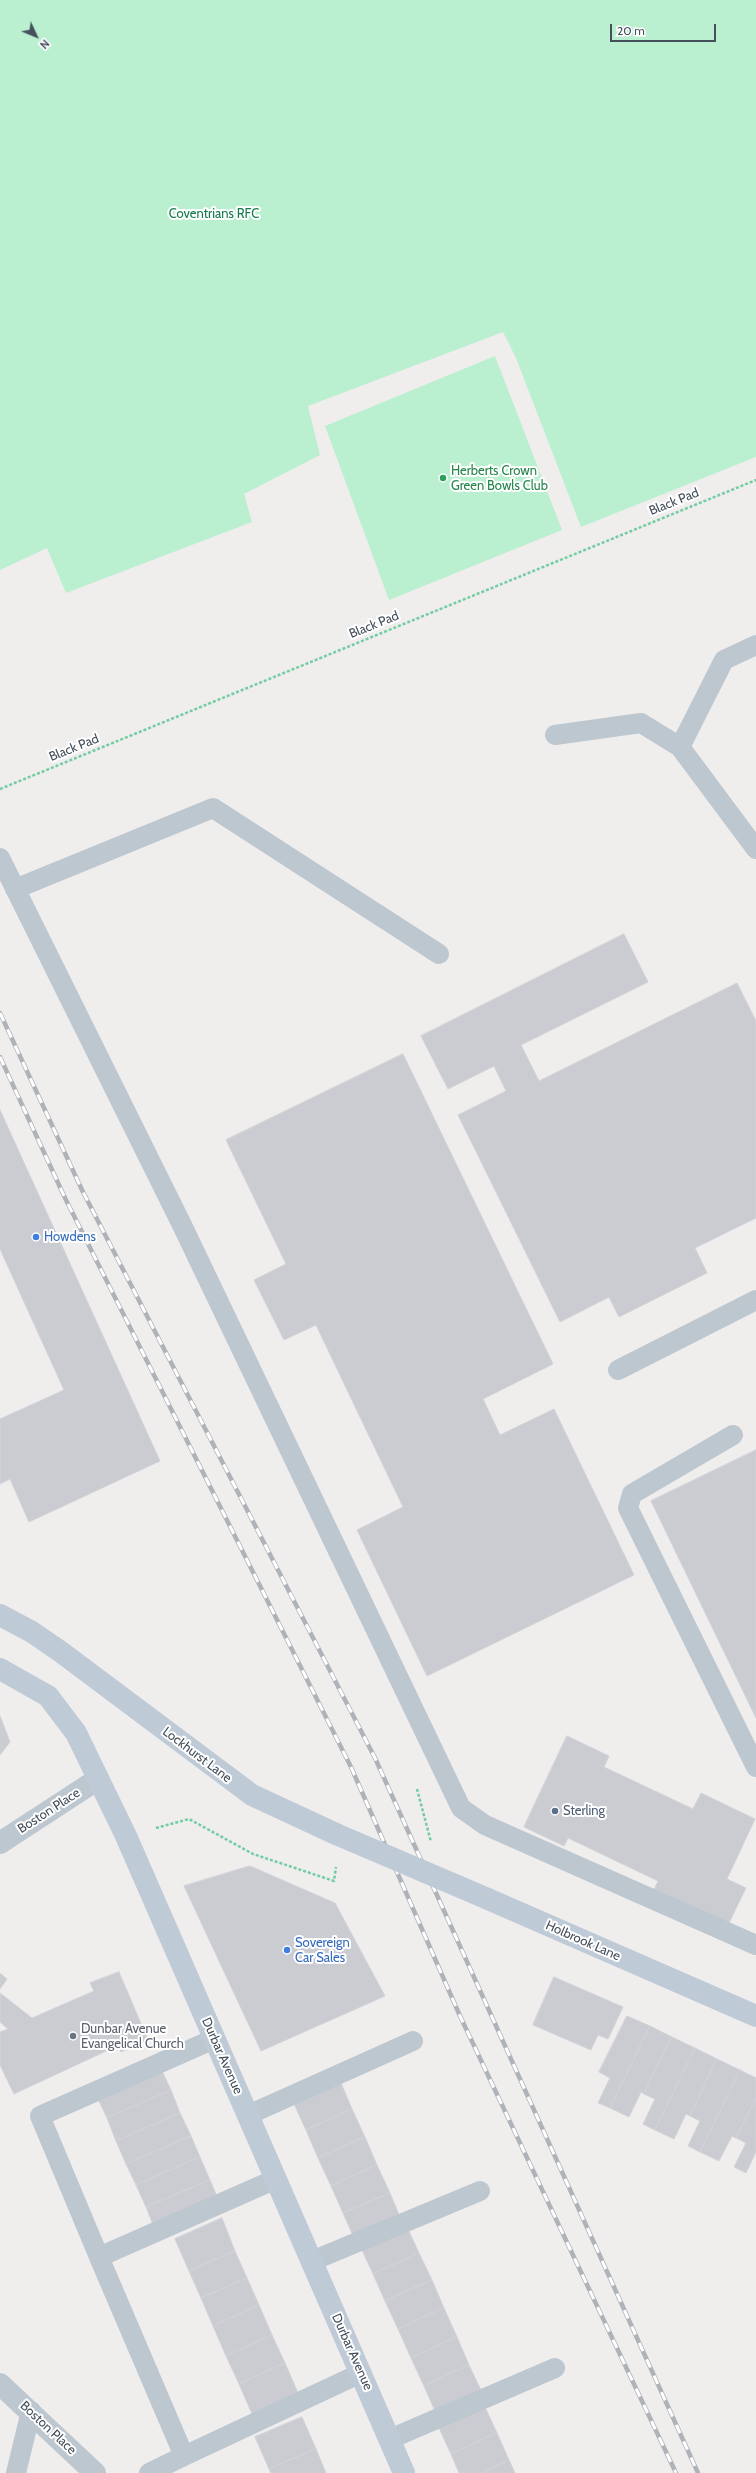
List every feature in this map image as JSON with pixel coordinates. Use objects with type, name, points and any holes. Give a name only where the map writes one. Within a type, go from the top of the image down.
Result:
[{"type":"street","name":"Lockhurst Lane","points":[[0,1615],[32,1632],[61,1652],[252,1795],[410,1866]]},
{"type":"street","name":"Durbar Avenue","points":[[0,1669],[48,1696],[76,1733],[126,1836],[404,2473]]},
{"type":"street","name":"Boston Place","points":[[0,1843],[98,1779]]},
{"type":"street","name":"Holbrook Lane","points":[[410,1866],[756,2016]]},
{"type":"street","name":"Boston Place","points":[[0,2384],[31,2411],[95,2473]]},
{"type":"lane","points":[[680,747],[724,660],[753,650]]},
{"type":"lane","points":[[555,735],[641,723],[680,747],[756,849]]},
{"type":"lane","points":[[15,889],[214,808],[438,954]]},
{"type":"lane","points":[[0,858],[184,1230],[461,1808],[485,1825],[756,1945]]},
{"type":"lane","points":[[618,1370],[756,1300]]},
{"type":"lane","points":[[733,1435],[632,1494],[628,1508],[756,1767]]},
{"type":"lane","points":[[184,2456],[40,2116],[214,2039]]},
{"type":"lane","points":[[248,2115],[413,2041]]},
{"type":"lane","points":[[99,2257],[276,2178]]},
{"type":"lane","points":[[312,2261],[480,2191]]},
{"type":"lane","points":[[390,2439],[555,2368]]},
{"type":"lane","points":[[149,2473],[361,2373]]},
{"type":"lane","points":[[16,2473],[31,2411]]},
{"type":"path","name":"Black Pad","points":[[0,789],[756,480]]},
{"type":"path","points":[[416,1785],[432,1842]]},
{"type":"path","points":[[126,1836],[189,1819],[253,1854],[334,1881],[336,1867]]},
{"type":"green space","name":"Coventrians RFC","points":[[0,0],[756,0],[756,457],[581,527],[516,358],[503,332],[308,406],[320,455],[244,494],[252,522],[66,593],[47,548],[0,570]]},
{"type":"green space","name":"Herberts Crown Green Bowls Club","points":[[495,356],[562,530],[389,600],[325,426]]},
{"type":"building","points":[[624,934],[648,982],[521,1045],[539,1081],[737,983],[756,1021],[756,1218],[695,1248],[707,1273],[619,1317],[609,1297],[560,1322],[458,1115],[506,1091],[494,1066],[448,1089],[421,1036]]},
{"type":"building","points":[[403,1054],[553,1364],[483,1399],[500,1435],[554,1409],[634,1575],[427,1676],[357,1530],[403,1507],[316,1325],[284,1340],[254,1280],[286,1264],[226,1140]]},
{"type":"building","points":[[0,1110],[160,1461],[29,1522],[10,1479],[0,1484],[0,1419],[64,1390],[0,1249]]},
{"type":"building","points":[[756,1450],[756,1718],[651,1501]]},
{"type":"building","points":[[0,1716],[10,1742],[0,1755]]},
{"type":"building","points":[[567,1736],[609,1756],[604,1767],[693,1809],[701,1793],[755,1819],[727,1879],[746,1888],[728,1925],[654,1890],[658,1881],[568,1838],[564,1846],[524,1827]]},
{"type":"building","name":"Sovereign Car Sales","points":[[250,1866],[335,1903],[385,1996],[261,2051],[184,1886]]},
{"type":"building","name":"Dunbar Avenue Evangelical Church","points":[[119,1972],[148,2040],[121,2052],[119,2045],[14,2094],[0,2065],[0,2032],[8,2029],[0,2022],[0,1993],[32,2018],[94,1991],[90,1983]]},
{"type":"building","points":[[0,1973],[7,1979],[0,1989]]},
{"type":"building","points":[[554,1977],[623,2007],[608,2039],[598,2035],[591,2050],[533,2025]]},
{"type":"building","points":[[627,2016],[650,2026],[610,2108],[598,2103],[610,2078],[599,2072]]},
{"type":"building","points":[[650,2026],[672,2037],[644,2094],[641,2092],[629,2117],[610,2108]]},
{"type":"building","points":[[672,2037],[695,2048],[655,2130],[643,2124],[655,2099],[644,2094]]},
{"type":"building","points":[[695,2048],[717,2059],[690,2116],[686,2114],[674,2139],[655,2130]]},
{"type":"building","points":[[717,2059],[740,2070],[700,2152],[688,2146],[700,2121],[690,2116]]},
{"type":"building","points":[[740,2070],[756,2078],[756,2098],[736,2138],[732,2136],[719,2161],[700,2152]]},
{"type":"building","points":[[162,2071],[171,2090],[107,2118],[98,2099]]},
{"type":"building","points":[[341,2083],[352,2109],[306,2130],[294,2104]]},
{"type":"building","points":[[171,2090],[180,2113],[116,2141],[107,2118]]},
{"type":"building","points":[[756,2098],[756,2152],[746,2173],[734,2167],[746,2143],[736,2138]]},
{"type":"building","points":[[352,2109],[365,2137],[318,2158],[306,2130]]},
{"type":"building","points":[[180,2113],[191,2136],[126,2164],[116,2141]]},
{"type":"building","points":[[191,2136],[200,2157],[136,2185],[126,2164]]},
{"type":"building","points":[[365,2137],[377,2165],[331,2186],[318,2158]]},
{"type":"building","points":[[200,2157],[210,2180],[146,2207],[136,2185]]},
{"type":"building","points":[[377,2165],[390,2193],[343,2213],[331,2186]]},
{"type":"building","points":[[210,2180],[218,2199],[154,2227],[146,2207]]},
{"type":"building","points":[[390,2193],[400,2217],[354,2238],[343,2213]]},
{"type":"building","points":[[222,2218],[235,2251],[189,2271],[175,2239]]},
{"type":"building","points":[[407,2227],[419,2253],[373,2274],[361,2248]]},
{"type":"building","points":[[235,2251],[247,2278],[201,2298],[189,2271]]},
{"type":"building","points":[[419,2253],[432,2280],[385,2301],[373,2274]]},
{"type":"building","points":[[247,2278],[259,2305],[213,2326],[201,2298]]},
{"type":"building","points":[[432,2280],[444,2308],[398,2329],[385,2301]]},
{"type":"building","points":[[259,2305],[272,2335],[226,2356],[213,2326]]},
{"type":"building","points":[[444,2308],[457,2337],[411,2358],[398,2329]]},
{"type":"building","points":[[272,2335],[285,2363],[239,2384],[226,2356]]},
{"type":"building","points":[[457,2337],[469,2365],[424,2386],[411,2358]]},
{"type":"building","points":[[285,2363],[298,2393],[252,2414],[239,2384]]},
{"type":"building","points":[[469,2365],[481,2390],[435,2411],[424,2386]]},
{"type":"building","points":[[485,2407],[497,2433],[451,2454],[439,2428]]},
{"type":"building","points":[[302,2417],[316,2449],[269,2469],[255,2437]]},
{"type":"building","points":[[497,2433],[509,2460],[481,2473],[459,2473],[451,2454]]},
{"type":"building","points":[[316,2449],[326,2473],[271,2473],[269,2469]]},
{"type":"building","points":[[509,2460],[515,2473],[481,2473]]},
{"type":"railway","points":[[0,1013],[82,1190],[375,1758],[698,2473]]},
{"type":"railway","points":[[0,1057],[65,1198],[351,1767],[460,2016],[676,2473]]},
{"type":"place","name":"Herberts Crown Green Bowls Club","points":[[443,478]]},
{"type":"place","name":"Howdens","points":[[36,1237]]},
{"type":"place","name":"Sterling","points":[[555,1811]]},
{"type":"place","name":"Sovereign Car Sales","points":[[287,1950]]},
{"type":"place","name":"Dunbar Avenue Evangelical Church","points":[[73,2036]]}]
